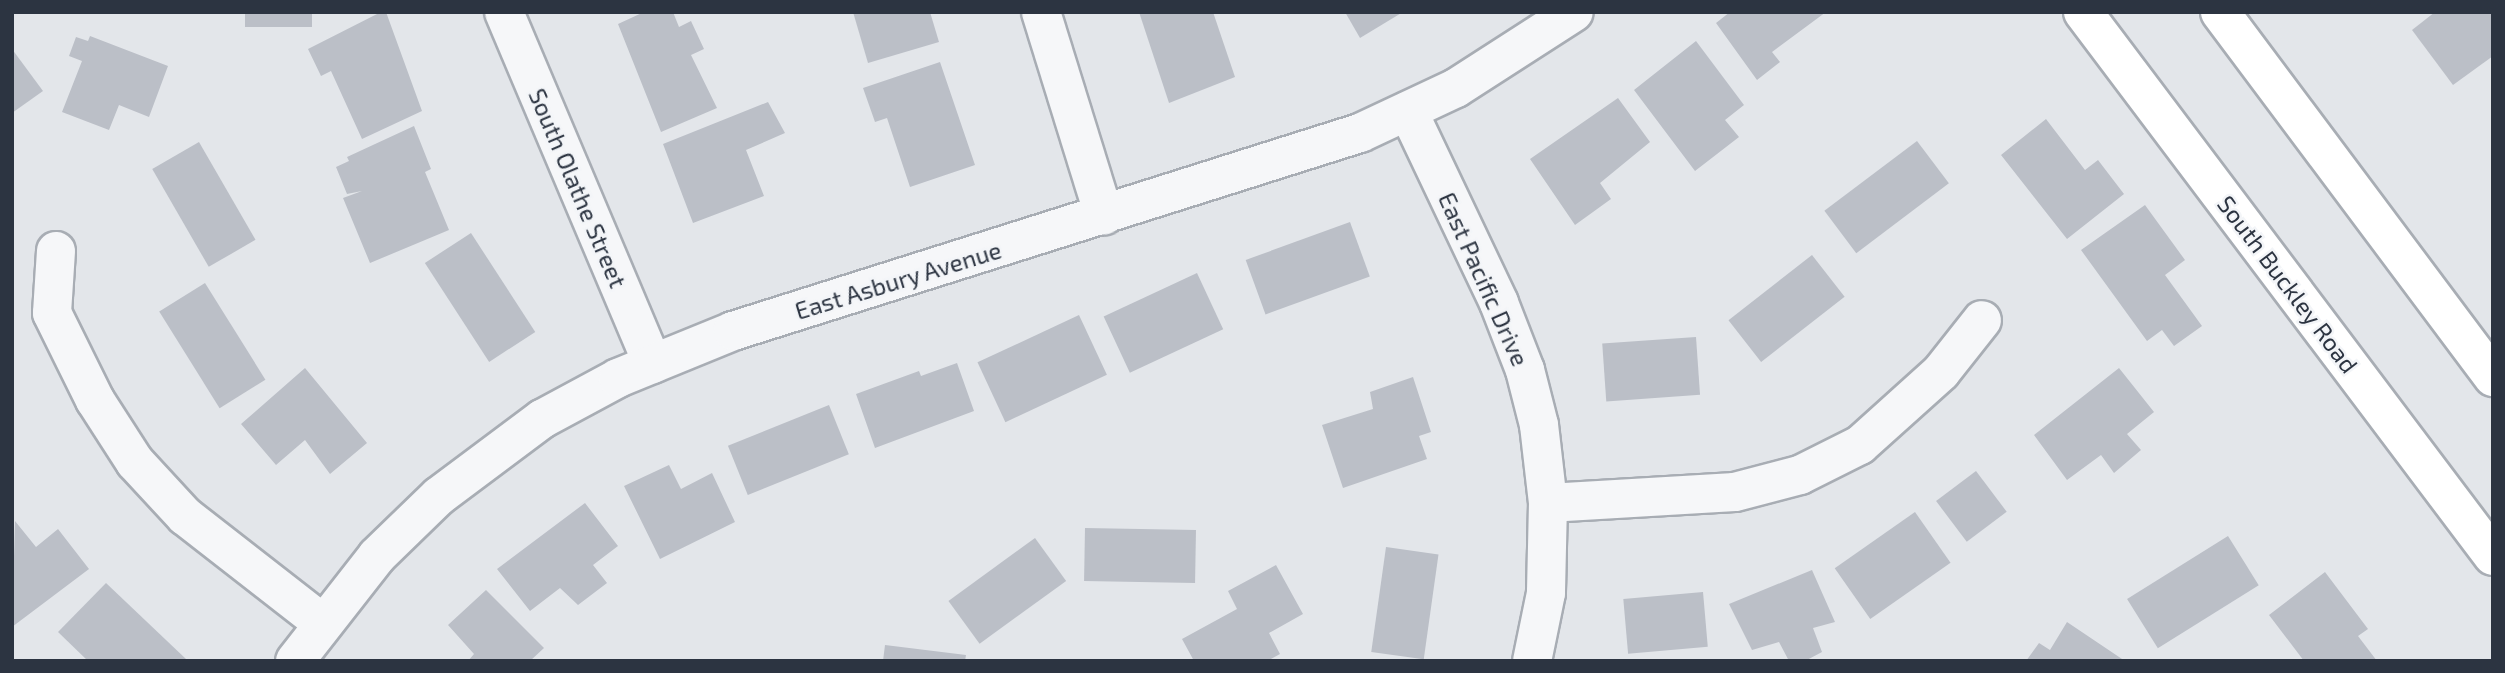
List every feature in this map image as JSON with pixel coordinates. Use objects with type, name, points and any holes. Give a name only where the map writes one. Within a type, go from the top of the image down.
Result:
[{"type":"main road","name":"South Buckley Road","points":[[2083,12],[2493,556]]},
{"type":"main road","points":[[2220,12],[2493,377]]},
{"type":"street","name":"South Olathe Street","points":[[504,12],[653,364]]},
{"type":"street","points":[[1041,12],[1104,215]]},
{"type":"street","name":"East Asbury Avenue","points":[[295,661],[321,622],[377,556],[439,496],[542,419],[653,364],[733,331],[1297,155],[1408,111],[1507,58],[1574,12]]},
{"type":"street","name":"East Pacific Drive","points":[[1408,111],[1499,303],[1525,370],[1539,425],[1548,503],[1546,593],[1532,661]]},
{"type":"street","points":[[56,251],[52,313],[95,400],[135,462],[185,516],[321,622]]},
{"type":"street","points":[[1548,503],[1735,492],[1800,475],[1860,445],[1941,372],[1982,320]]},
{"type":"building","points":[[245,12],[312,12],[312,27],[245,27]]},
{"type":"building","points":[[381,12],[386,12],[422,111],[362,139],[331,71],[321,76],[308,49]]},
{"type":"building","points":[[644,12],[673,12],[679,27],[691,21],[704,49],[691,55],[717,108],[661,132],[618,24]]},
{"type":"building","points":[[853,12],[930,12],[939,42],[868,63]]},
{"type":"building","points":[[1139,12],[1213,12],[1235,77],[1169,103]]},
{"type":"building","points":[[1345,12],[1403,12],[1360,38]]},
{"type":"building","points":[[1730,12],[1826,12],[1772,52],[1780,62],[1757,80],[1716,23]]},
{"type":"building","points":[[2435,12],[2493,12],[2493,56],[2453,85],[2412,30]]},
{"type":"building","points":[[90,36],[168,66],[149,117],[119,105],[109,130],[62,112],[82,61],[69,56],[76,37],[88,41]]},
{"type":"building","points":[[1696,41],[1744,105],[1725,120],[1739,137],[1695,171],[1634,90]]},
{"type":"building","points":[[12,49],[43,91],[12,113]]},
{"type":"building","points":[[940,62],[975,165],[910,187],[887,118],[875,122],[863,88]]},
{"type":"building","points":[[1618,98],[1650,142],[1600,183],[1611,199],[1575,225],[1530,159]]},
{"type":"building","points":[[768,102],[785,133],[746,150],[764,196],[693,223],[663,144]]},
{"type":"building","points":[[2046,119],[2085,170],[2098,160],[2124,194],[2067,239],[2001,155]]},
{"type":"building","points":[[414,126],[431,169],[425,172],[449,230],[370,263],[343,198],[362,191],[347,194],[336,167],[349,161],[347,157]]},
{"type":"building","points":[[1917,141],[1949,183],[1856,253],[1824,211]]},
{"type":"building","points":[[199,142],[256,240],[209,267],[152,169]]},
{"type":"building","points":[[2145,205],[2185,260],[2165,275],[2202,326],[2174,346],[2162,330],[2147,341],[2081,250]]},
{"type":"building","points":[[1350,222],[1370,277],[1266,314],[1246,260]]},
{"type":"building","points":[[471,233],[535,332],[489,362],[425,263]]},
{"type":"building","points":[[1812,255],[1845,297],[1761,362],[1728,320]]},
{"type":"building","points":[[1197,273],[1223,329],[1130,373],[1104,317]]},
{"type":"building","points":[[205,283],[265,380],[220,408],[159,312]]},
{"type":"building","points":[[1079,315],[1107,375],[1005,422],[977,362]]},
{"type":"building","points":[[1696,337],[1700,395],[1606,401],[1602,344]]},
{"type":"building","points":[[957,363],[974,411],[875,448],[856,394],[919,371],[921,376]]},
{"type":"building","points":[[305,368],[367,443],[330,474],[305,440],[276,465],[241,424]]},
{"type":"building","points":[[2119,368],[2154,412],[2127,434],[2141,450],[2114,473],[2101,455],[2067,480],[2034,435]]},
{"type":"building","points":[[1413,377],[1431,432],[1419,436],[1427,459],[1343,488],[1322,425],[1373,409],[1370,392]]},
{"type":"building","points":[[829,405],[849,454],[748,495],[728,446]]},
{"type":"building","points":[[669,465],[681,489],[712,473],[735,522],[660,559],[624,486]]},
{"type":"building","points":[[1976,471],[2007,512],[1967,542],[1936,501]]},
{"type":"building","points":[[585,503],[618,546],[593,565],[607,583],[578,605],[560,588],[530,611],[497,569]]},
{"type":"building","points":[[1915,512],[1951,563],[1870,619],[1835,568]]},
{"type":"building","points":[[15,521],[36,547],[58,529],[89,569],[12,627]]},
{"type":"building","points":[[1085,528],[1196,530],[1195,583],[1084,581]]},
{"type":"building","points":[[2228,536],[2259,585],[2158,648],[2127,599]]},
{"type":"building","points":[[1035,538],[1066,581],[980,644],[948,601]]},
{"type":"building","points":[[1386,547],[1438,554],[1424,659],[1371,652]]},
{"type":"building","points":[[1276,565],[1303,614],[1269,633],[1280,654],[1267,661],[1194,661],[1182,639],[1237,609],[1228,591]]},
{"type":"building","points":[[1812,570],[1835,622],[1813,628],[1822,652],[1805,661],[1789,661],[1779,642],[1752,650],[1729,604]]},
{"type":"building","points":[[2325,572],[2368,629],[2358,636],[2377,661],[2304,661],[2269,615]]},
{"type":"building","points":[[106,583],[186,659],[88,661],[58,632]]},
{"type":"building","points":[[486,590],[544,648],[530,661],[468,661],[474,654],[448,625]]},
{"type":"building","points":[[1703,592],[1708,647],[1628,654],[1623,599]]},
{"type":"building","points":[[2067,622],[2125,661],[2026,661],[2039,643],[2050,650]]},
{"type":"building","points":[[885,645],[966,655],[965,661],[883,661]]}]
